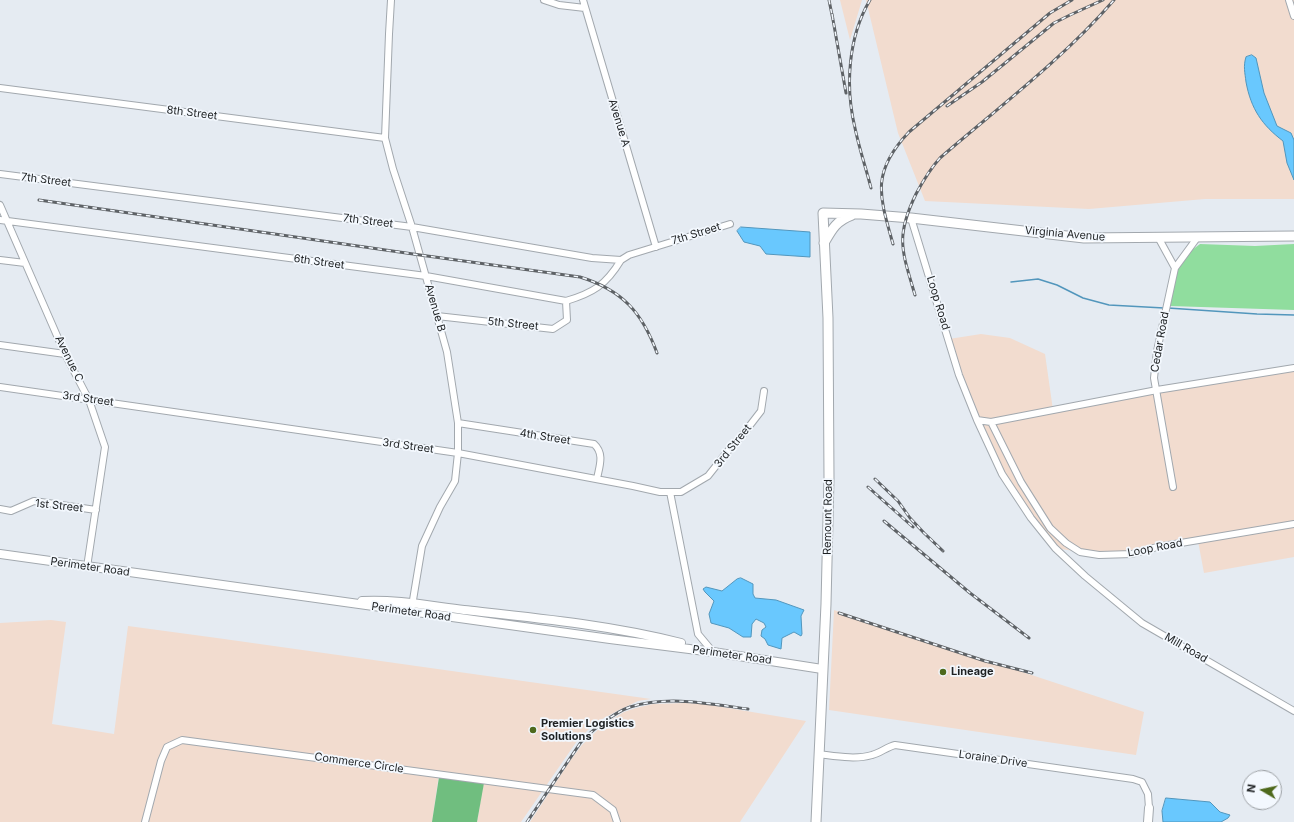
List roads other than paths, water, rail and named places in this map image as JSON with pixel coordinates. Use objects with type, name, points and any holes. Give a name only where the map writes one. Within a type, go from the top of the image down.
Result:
[{"type":"main road","name":"Virginia Avenue","points":[[823,210],[911,218],[1084,238],[1294,236]]},
{"type":"main road","name":"Remount Road","points":[[816,822],[826,604],[829,478],[828,318],[823,210]]},
{"type":"main road","points":[[824,242],[842,219],[858,214]]},
{"type":"street","name":"Avenue B","points":[[391,0],[385,138],[447,352],[458,423],[458,453],[455,481],[440,507],[422,546],[412,608]]},
{"type":"street","points":[[544,0],[558,4],[585,8]]},
{"type":"street","name":"Avenue A","points":[[583,0],[656,247]]},
{"type":"street","points":[[1289,0],[1294,16]]},
{"type":"street","name":"8th Street","points":[[0,88],[385,138]]},
{"type":"street","name":"7th Street","points":[[0,174],[412,227],[592,258],[621,260],[629,255],[730,224]]},
{"type":"street","name":"Avenue C","points":[[0,205],[3,220],[25,263],[65,354],[89,400],[105,447],[87,567]]},
{"type":"street","name":"Loop Road","points":[[911,218],[959,375],[977,420],[1002,474],[1031,518],[1055,548],[1085,576]]},
{"type":"street","name":"6th Street","points":[[3,220],[426,276],[566,301],[586,295],[602,285],[614,272],[621,260]]},
{"type":"street","points":[[1158,237],[1175,268]]},
{"type":"street","name":"Cedar Road","points":[[1173,487],[1154,378],[1157,351],[1175,268],[1197,238]]},
{"type":"street","points":[[0,260],[25,263]]},
{"type":"street","name":"5th Street","points":[[437,316],[553,329],[568,320],[566,301]]},
{"type":"street","points":[[0,345],[65,354]]},
{"type":"street","points":[[977,420],[991,422],[1157,390],[1294,368]]},
{"type":"street","name":"3rd Street","points":[[0,387],[458,453],[660,492],[681,492],[708,476],[761,411],[764,391]]},
{"type":"street","name":"Loop Road","points":[[991,422],[1021,482],[1050,528],[1066,543],[1080,552],[1099,555],[1132,554],[1157,547],[1294,524]]},
{"type":"street","name":"4th Street","points":[[458,423],[594,444],[599,449],[601,460],[597,479]]},
{"type":"street","points":[[670,492],[698,634],[709,651]]},
{"type":"street","name":"1st Street","points":[[0,509],[11,511],[34,501],[96,510]]},
{"type":"street","name":"Perimeter Road","points":[[0,554],[339,602],[369,600],[577,635],[709,651],[822,669]]},
{"type":"street","name":"Mill Road","points":[[1085,576],[1142,623],[1294,711]]},
{"type":"street","points":[[412,608],[521,616],[577,624],[652,637],[709,651]]},
{"type":"street","points":[[577,624],[577,635]]},
{"type":"street","name":"Commerce Circle","points":[[145,822],[161,761],[167,747],[182,740],[593,795],[613,810],[617,822]]},
{"type":"street","name":"Loraine Drive","points":[[818,754],[859,758],[873,755],[895,745],[1133,779],[1142,782],[1148,794],[1149,808]]},
{"type":"street","points":[[1148,822],[1149,808]]},
{"type":"water","points":[[1252,55],[1256,58],[1264,93],[1277,126],[1291,133],[1294,140],[1294,180],[1287,163],[1283,141],[1269,129],[1258,116],[1248,92],[1244,66],[1246,57]]},
{"type":"water","points":[[741,227],[810,232],[810,257],[766,254],[760,246],[744,242],[737,231]]},
{"type":"water","points":[[741,578],[753,584],[753,594],[755,598],[776,600],[804,610],[801,616],[801,636],[794,632],[782,638],[781,649],[768,645],[765,639],[761,636],[762,630],[766,627],[764,623],[756,619],[752,624],[751,637],[743,637],[729,628],[711,623],[709,614],[714,601],[703,589],[706,587],[722,591],[737,579]]},
{"type":"water","points":[[1166,798],[1210,802],[1220,812],[1230,815],[1221,822],[1163,822],[1162,811]]},
{"type":"waterway","points":[[1011,282],[1038,279],[1057,285],[1083,298],[1109,305],[1164,308]]},
{"type":"waterway","points":[[1168,308],[1294,315]]},
{"type":"railway","points":[[829,0],[833,20]]},
{"type":"railway","points":[[870,0],[857,30],[853,46],[850,62],[850,96],[858,143],[871,188]]},
{"type":"railway","points":[[893,244],[884,211],[882,185],[888,159],[897,146],[909,132],[1050,13],[1072,0]]},
{"type":"railway","points":[[947,106],[982,82],[1054,23],[1103,0]]},
{"type":"railway","points":[[915,295],[904,255],[903,233],[909,209],[930,171],[940,158],[1008,101],[1074,42],[1114,0]]},
{"type":"railway","points":[[832,14],[846,93]]},
{"type":"railway","points":[[39,200],[580,277],[595,282],[608,289],[629,304],[645,326],[657,353]]},
{"type":"railway","points":[[875,479],[898,501],[910,518],[943,551]]},
{"type":"railway","points":[[868,487],[913,527]]},
{"type":"railway","points":[[884,521],[970,593],[1029,638]]},
{"type":"railway","points":[[839,613],[985,661],[1032,673]]},
{"type":"railway","points":[[527,822],[581,742],[604,722],[624,709],[645,703],[674,701],[704,703],[748,709]]},
{"type":"place","name":"Lineage","points":[[943,672]]},
{"type":"place","name":"Premier Logistics Solutions","points":[[533,730]]}]
